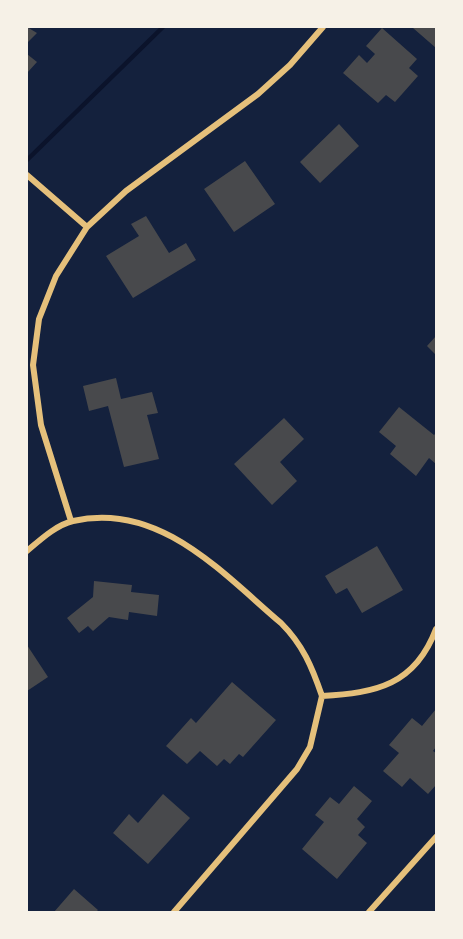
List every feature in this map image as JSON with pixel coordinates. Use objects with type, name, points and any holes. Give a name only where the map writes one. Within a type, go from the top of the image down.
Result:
[{"type":"street","points":[[71,521],[41,425],[33,365],[39,319],[56,276],[87,226],[126,191],[258,94],[290,65],[323,27]]},
{"type":"street","points":[[27,175],[87,226]]},
{"type":"street","points":[[27,551],[45,535],[71,521],[107,519],[138,522],[180,539],[296,638],[309,658],[322,696],[310,747],[297,769],[174,912]]},
{"type":"street","points":[[322,696],[361,694],[390,684],[413,667],[430,646],[436,629]]},
{"type":"street","points":[[369,912],[436,837]]},
{"type":"building","points":[[27,27],[37,33],[27,43]]},
{"type":"building","points":[[436,27],[436,48],[413,28]]},
{"type":"building","points":[[382,28],[417,59],[409,68],[418,76],[395,102],[386,95],[378,103],[343,73],[359,55],[367,63],[375,54],[366,46]]},
{"type":"building","points":[[27,54],[37,62],[27,73]]},
{"type":"building","points":[[339,124],[359,146],[320,183],[300,162]]},
{"type":"building","points":[[245,161],[275,204],[234,232],[204,189]]},
{"type":"building","points":[[146,216],[169,253],[186,243],[196,260],[133,298],[106,256],[139,236],[131,224]]},
{"type":"building","points":[[436,336],[436,355],[427,346]]},
{"type":"building","points":[[116,378],[121,399],[152,392],[158,413],[147,415],[159,459],[124,467],[108,406],[89,411],[83,386]]},
{"type":"building","points":[[399,407],[434,435],[436,433],[436,464],[429,458],[416,476],[390,454],[396,446],[379,432]]},
{"type":"building","points":[[284,418],[304,439],[280,462],[297,481],[272,505],[234,464]]},
{"type":"building","points":[[377,546],[403,590],[362,613],[347,588],[336,594],[325,576]]},
{"type":"building","points":[[94,581],[132,585],[131,592],[159,595],[157,616],[129,612],[128,620],[109,617],[93,631],[88,626],[79,633],[67,618],[93,597]]},
{"type":"building","points":[[27,645],[48,677],[27,691]]},
{"type":"building","points":[[232,682],[276,720],[243,757],[239,754],[230,764],[224,759],[217,766],[200,751],[187,764],[166,746],[191,718],[196,723]]},
{"type":"building","points":[[436,709],[436,747],[433,751],[436,753],[436,785],[428,794],[410,778],[402,787],[383,771],[399,753],[389,745],[412,718],[422,726]]},
{"type":"building","points":[[354,786],[372,801],[357,819],[365,827],[358,835],[367,843],[337,879],[302,849],[324,822],[315,815],[330,797],[339,804]]},
{"type":"building","points":[[163,794],[190,818],[148,864],[113,833],[129,814],[138,823]]},
{"type":"building","points":[[74,889],[98,910],[96,912],[54,912]]},
{"type":"waterway","points":[[27,160],[163,27]]}]
